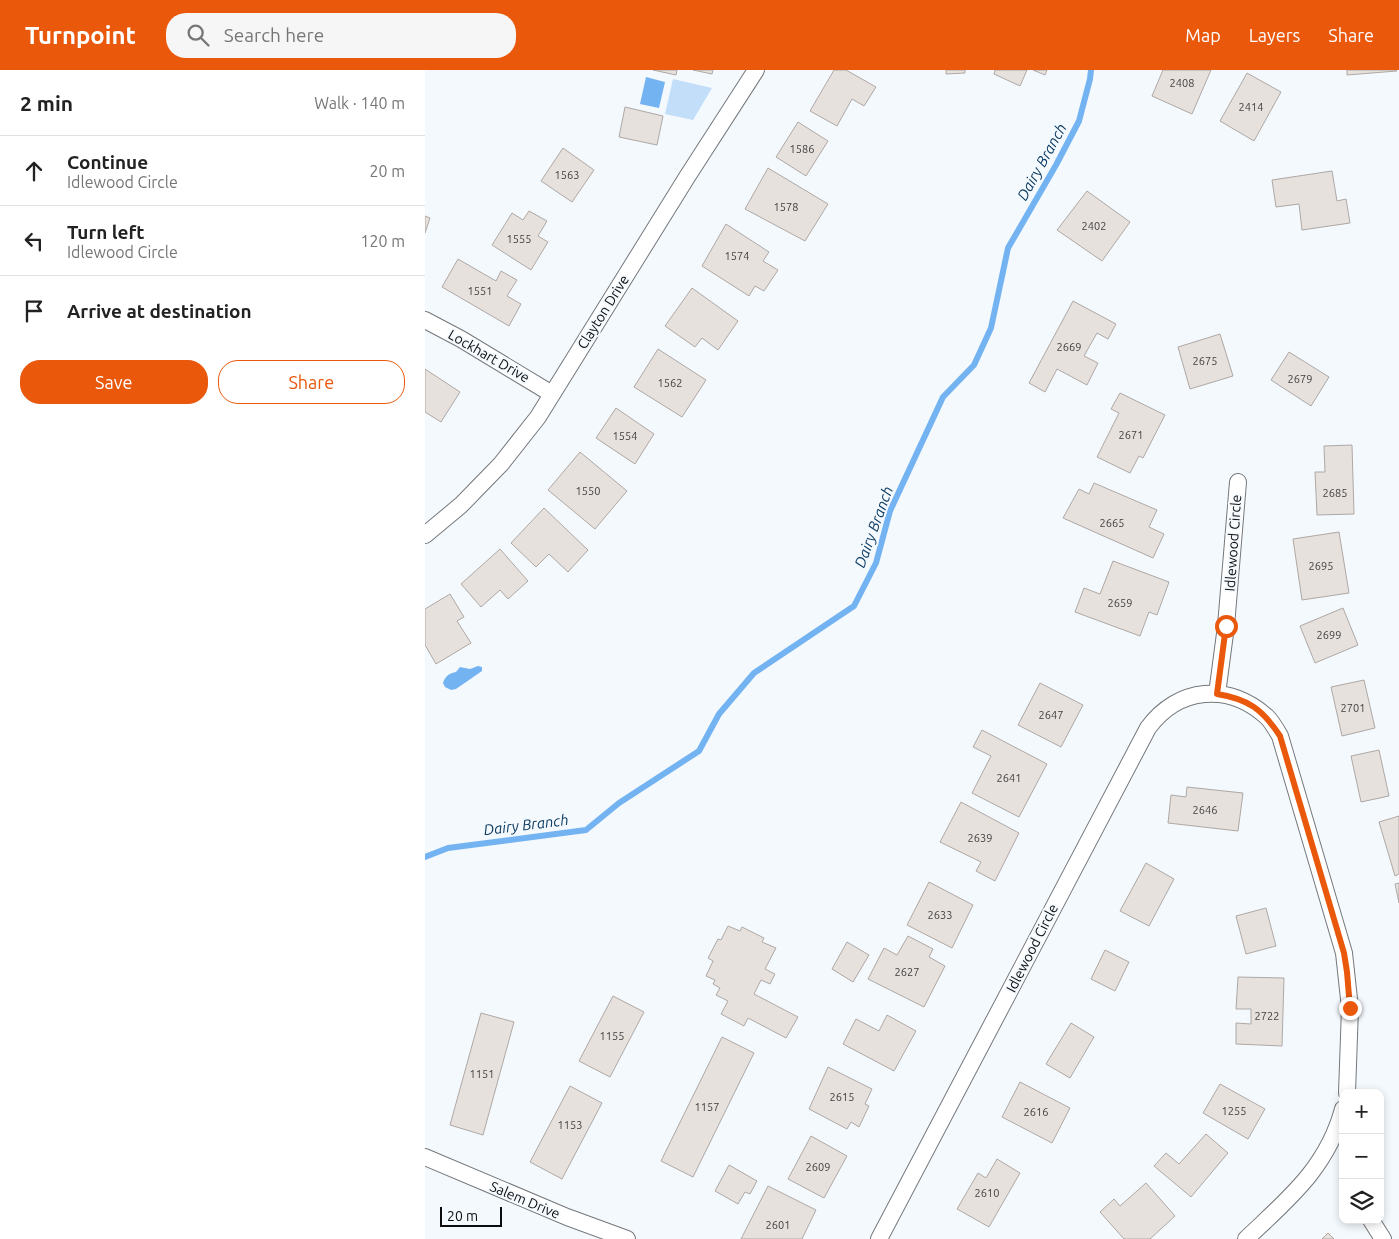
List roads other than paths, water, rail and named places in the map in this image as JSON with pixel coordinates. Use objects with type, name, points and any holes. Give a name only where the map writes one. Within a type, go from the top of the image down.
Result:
[{"type":"street","name":"Clayton Drive","points":[[425,535],[461,505],[501,464],[538,417],[687,177],[756,70]]},
{"type":"street","name":"Lockhart Drive","points":[[425,320],[461,339],[552,394]]},
{"type":"street","name":"Idlewood Circle","points":[[1217,694],[1226,626],[1238,482]]},
{"type":"street","name":"Idlewood Circle","points":[[879,1239],[1148,728],[1171,705],[1180,700],[1201,694],[1232,696],[1252,705],[1268,718],[1280,736],[1344,953],[1350,1008],[1347,1089]]},
{"type":"street","points":[[1245,1239],[1305,1182],[1325,1155],[1339,1120]]},
{"type":"street","name":"Salem Drive","points":[[425,1157],[567,1217],[627,1239]]},
{"type":"street","points":[[1374,1224],[1383,1239]]},
{"type":"water","points":[[646,77],[665,82],[659,108],[640,104]]},
{"type":"water","points":[[478,666],[482,667],[482,671],[456,689],[451,690],[445,687],[443,683],[445,678],[456,672],[460,667],[470,669]]},
{"type":"waterway","name":"Dairy Branch","points":[[425,857],[448,848],[586,830],[619,803],[699,751],[719,714],[754,673],[854,606],[876,563],[890,511],[943,397],[974,365],[991,328],[1008,248],[1079,121],[1091,70]]}]
